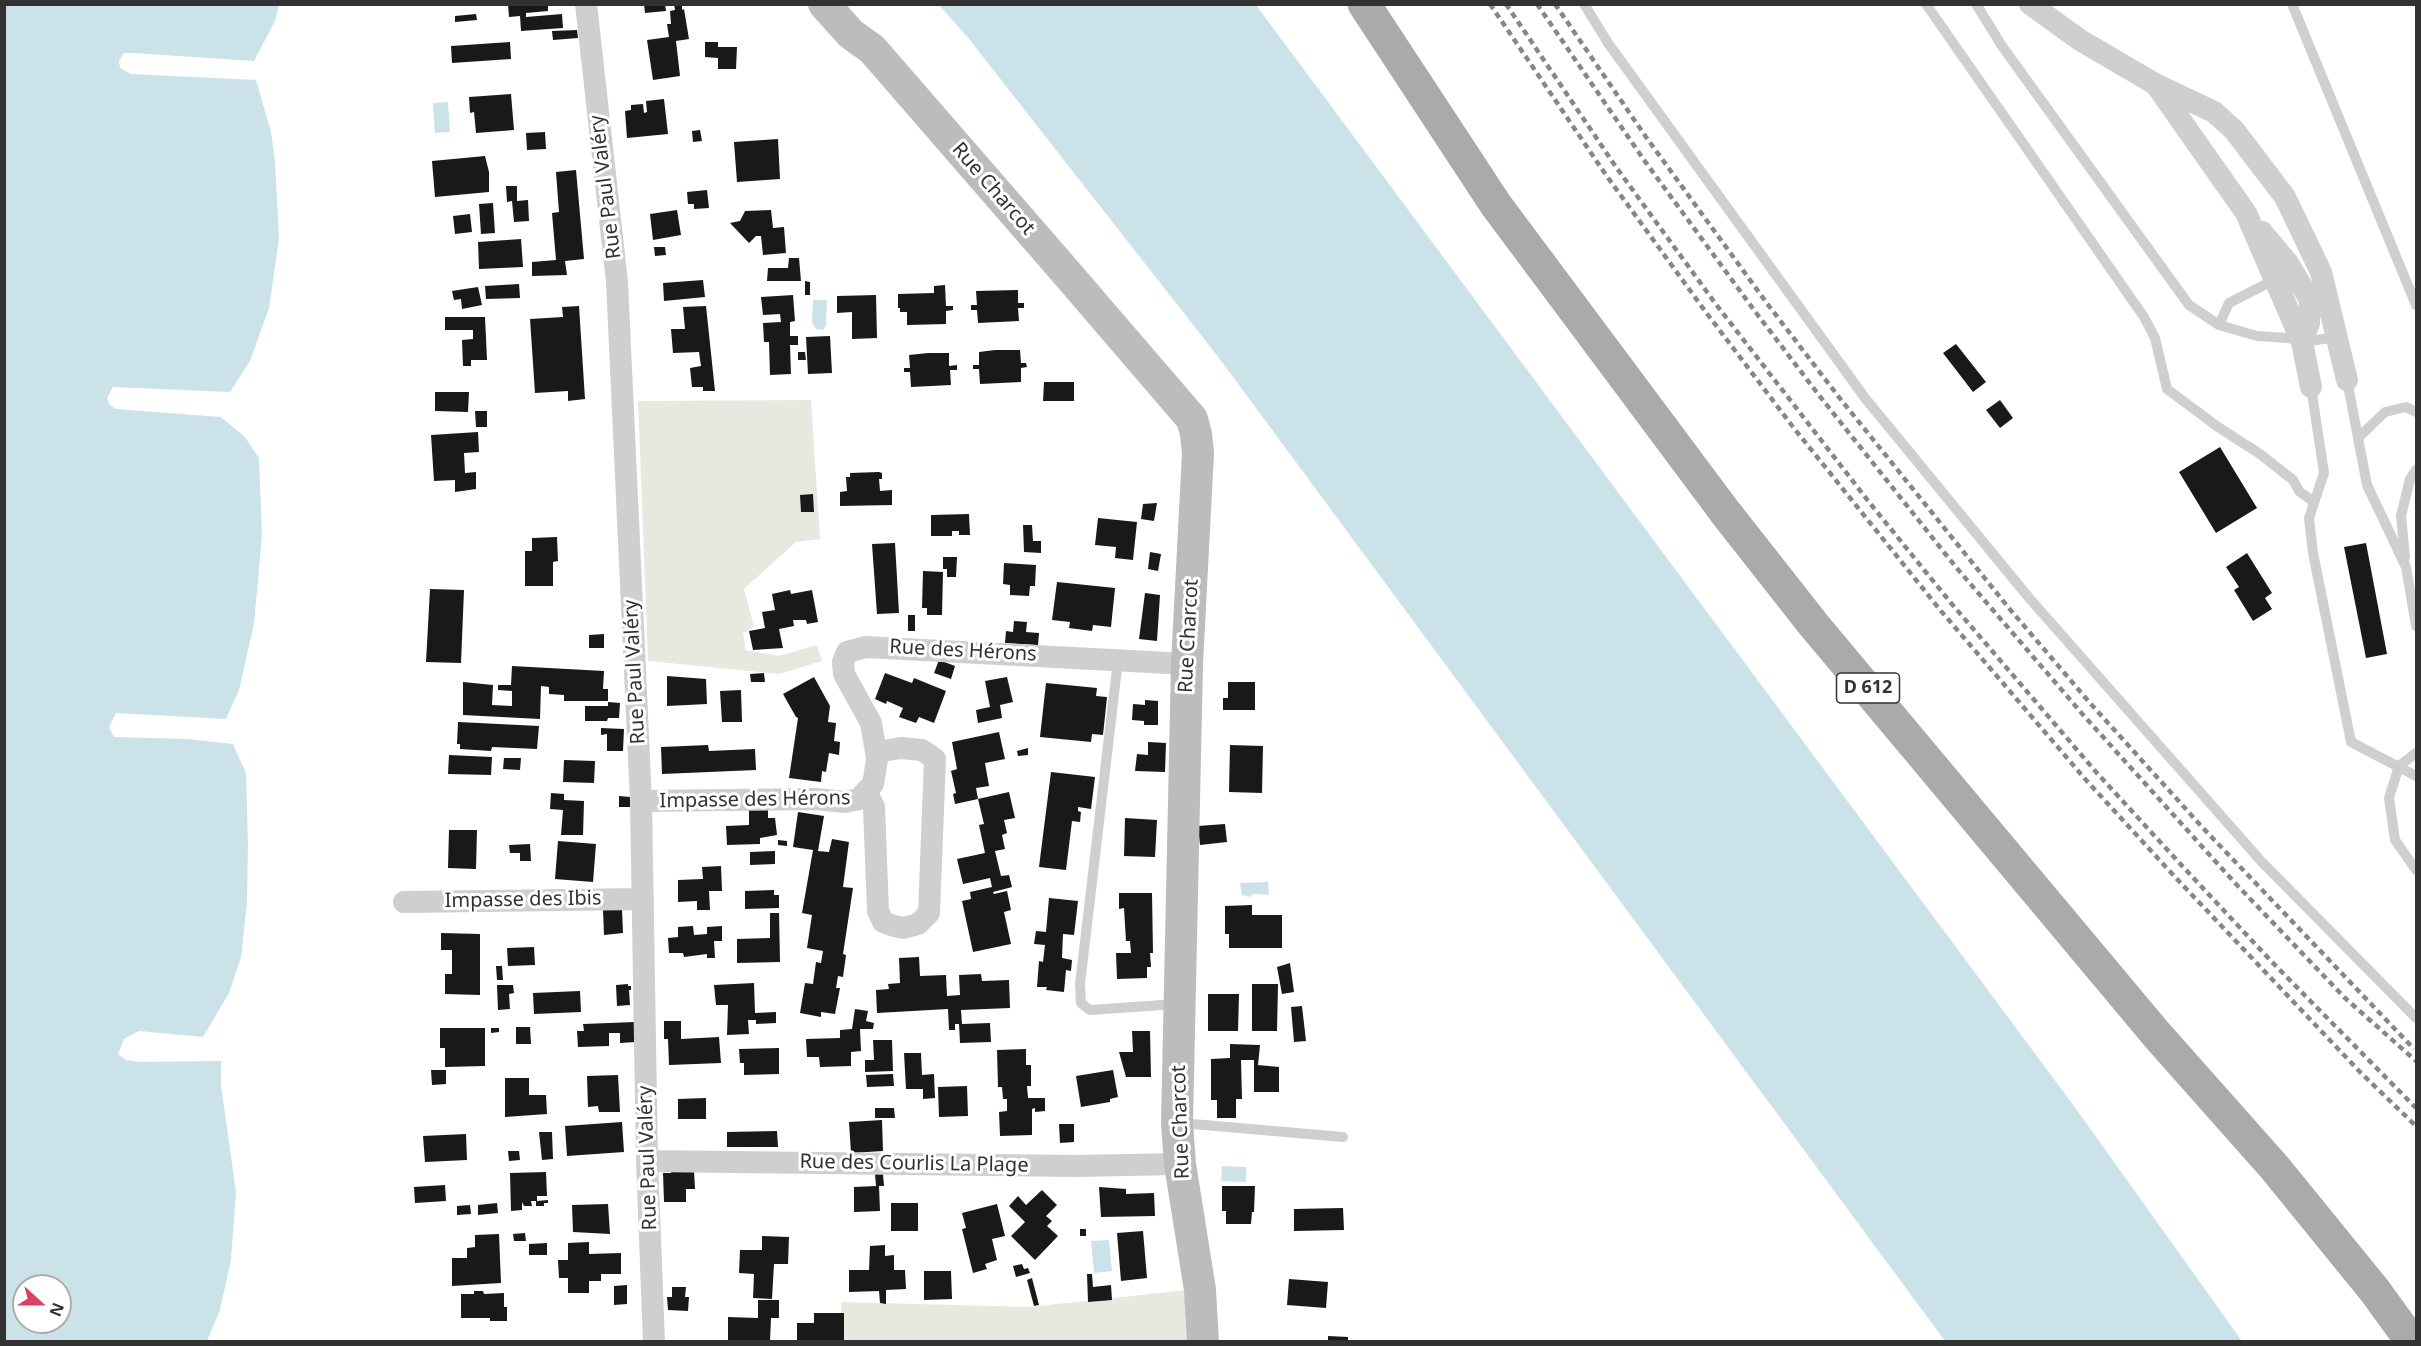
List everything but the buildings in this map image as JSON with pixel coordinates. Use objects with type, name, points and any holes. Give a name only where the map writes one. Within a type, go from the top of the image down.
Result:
[{"type":"main road","name":"D 612","points":[[1364,4],[1496,205],[1725,512],[1813,624],[2157,1035],[2275,1168],[2375,1291],[2412,1341]]},
{"type":"street","name":"Rue Paul Valéry","points":[[586,4],[617,282],[641,801],[647,1161],[654,1341]]},
{"type":"street","name":"Rue Charcot","points":[[824,4],[851,34],[872,49],[1192,419],[1197,453],[1187,664],[1177,1123],[1180,1164],[1200,1290],[1203,1341]]},
{"type":"street","name":"Rue Charcot","points":[[853,4],[872,49]]},
{"type":"street","points":[[2030,4],[2080,40],[2155,84],[2214,112],[2234,130],[2285,198],[2321,272],[2319,300],[2302,342]]},
{"type":"street","points":[[2155,84],[2246,213],[2319,300],[2337,337],[2347,380]]},
{"type":"street","points":[[2246,213],[2302,342],[2311,387]]},
{"type":"street","name":"Rue des Hérons","points":[[876,752],[872,723],[844,674],[843,662],[847,652],[867,646],[1187,664]]},
{"type":"street","name":"Impasse des Hérons","points":[[641,801],[816,799],[845,801],[859,799],[866,791],[873,784],[876,752],[901,748],[922,750],[935,759],[929,914],[918,924],[904,928],[894,926],[883,922],[878,911],[874,807],[866,791]]},
{"type":"street","name":"Impasse des Ibis","points":[[404,902],[643,899]]},
{"type":"street","name":"Rue des Courlis La Plage","points":[[647,1161],[1076,1166],[1180,1164]]},
{"type":"lane","points":[[1584,4],[1608,43],[1865,398],[2030,599],[2261,861],[2416,1018]]},
{"type":"lane","points":[[1926,4],[2144,317],[2155,338],[2167,389],[2218,428],[2260,454],[2293,480],[2299,490],[2314,502]]},
{"type":"lane","points":[[1976,4],[2002,46],[2189,305],[2220,325],[2258,336],[2288,338],[2302,342],[2337,337]]},
{"type":"lane","points":[[2292,4],[2416,305]]},
{"type":"lane","points":[[2220,325],[2229,303],[2274,280]]},
{"type":"lane","points":[[2347,380],[2367,485],[2406,567]]},
{"type":"lane","points":[[2311,387],[2324,473],[2309,518],[2313,553],[2351,742],[2416,776]]},
{"type":"lane","points":[[2358,438],[2385,412],[2406,407],[2416,412]]},
{"type":"lane","points":[[2416,470],[2410,479],[2401,516],[2406,567],[2415,609],[2416,626]]},
{"type":"lane","points":[[1118,660],[1080,984],[1081,1003],[1090,1010],[1180,1004]]},
{"type":"lane","points":[[2416,753],[2399,766],[2389,798],[2395,840],[2416,870]]},
{"type":"lane","points":[[2399,766],[2416,766]]},
{"type":"lane","points":[[1177,1123],[1342,1137]]},
{"type":"shaded area","points":[[811,400],[820,539],[796,542],[744,589],[754,627],[743,633],[746,650],[779,656],[817,645],[822,661],[779,674],[648,661],[638,401]]},
{"type":"shaded area","points":[[1187,1290],[1192,1341],[842,1341],[841,1302],[1030,1307]]},
{"type":"water","points":[[5,4],[279,5],[275,21],[254,61],[124,53],[119,61],[120,68],[131,74],[256,80],[271,132],[275,161],[279,239],[269,308],[250,361],[230,392],[113,387],[107,398],[109,404],[116,409],[221,417],[245,437],[259,458],[262,535],[254,624],[239,690],[226,719],[116,713],[109,727],[114,737],[187,739],[233,744],[246,773],[247,903],[241,957],[229,993],[203,1037],[139,1031],[124,1039],[118,1054],[126,1060],[140,1062],[221,1061],[221,1085],[236,1192],[231,1260],[220,1310],[207,1341],[5,1341]]},
{"type":"water","points":[[939,5],[1256,5],[2074,1106],[2242,1341],[1945,1341],[1219,358],[969,39]]},
{"type":"water","points":[[448,102],[450,132],[435,133],[433,103]]},
{"type":"water","points":[[813,300],[827,300],[826,325],[823,330],[816,329],[812,323]]},
{"type":"water","points":[[1268,882],[1269,895],[1254,894],[1249,897],[1242,895],[1240,883]]},
{"type":"water","points":[[1222,1166],[1246,1167],[1246,1182],[1221,1181]]},
{"type":"water","points":[[1109,1240],[1112,1271],[1094,1273],[1091,1241]]},
{"type":"railway","points":[[1490,4],[1606,175],[1705,311],[1793,427],[1941,611],[2086,780],[2176,878],[2361,1073],[2416,1126]]},
{"type":"railway","points":[[1506,4],[1616,167],[1715,303],[1869,502],[1951,603],[2096,772],[2185,869],[2272,962],[2416,1108]]},
{"type":"railway","points":[[1537,4],[1644,160],[1754,310],[1955,566],[2085,717],[2235,883],[2345,998],[2416,1061]]},
{"type":"railway","points":[[1555,4],[1646,137],[1766,302],[1838,396],[2008,607],[2090,703],[2203,828],[2414,1049]]}]
